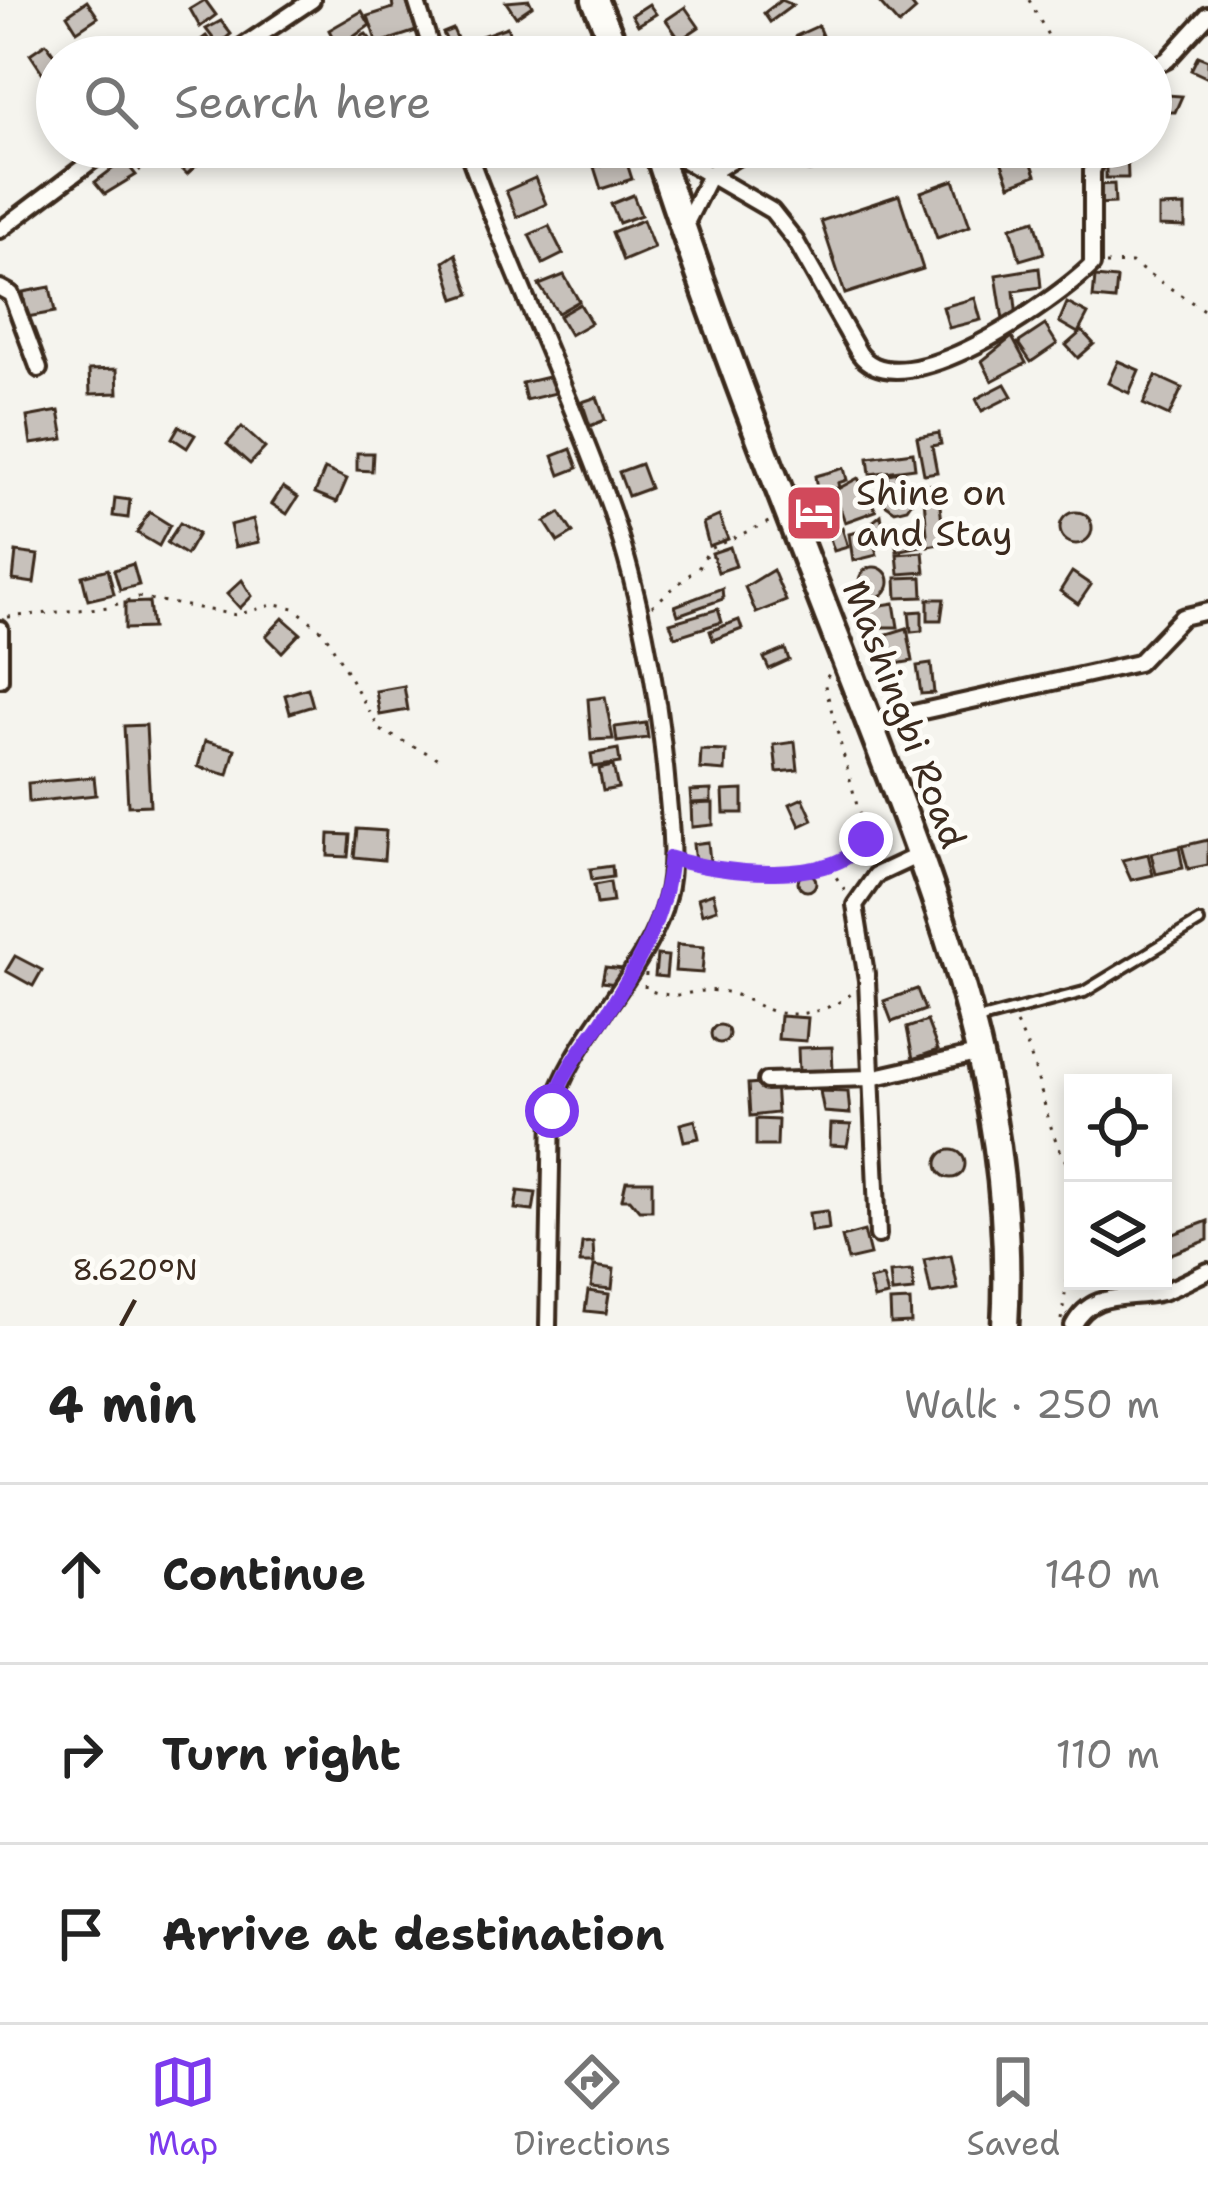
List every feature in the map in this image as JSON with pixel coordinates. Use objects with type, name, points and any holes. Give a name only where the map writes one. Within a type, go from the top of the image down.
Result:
[{"type":"main road","points":[[595,0],[610,36]]},
{"type":"main road","name":"Mashingbi Road","points":[[665,168],[683,229],[921,854],[976,1021],[1002,1180],[1005,1326]]},
{"type":"street","points":[[258,36],[312,0]]},
{"type":"street","points":[[416,0],[427,36]]},
{"type":"street","points":[[1172,54],[1208,15]]},
{"type":"street","points":[[0,230],[82,168]]},
{"type":"street","points":[[474,168],[607,497],[662,735],[670,858],[668,895],[614,1002],[558,1086],[552,1111],[548,1326]]},
{"type":"street","points":[[701,168],[772,211],[795,240],[859,353],[867,364],[883,370],[931,363],[1026,320],[1092,265],[1093,168]]},
{"type":"street","points":[[683,229],[711,173],[719,168]]},
{"type":"street","points":[[0,288],[11,294],[39,369]]},
{"type":"street","points":[[869,723],[1138,663],[1182,617],[1208,611]]},
{"type":"street","points":[[0,629],[0,679]]},
{"type":"street","points":[[878,1234],[867,980],[855,905],[876,875],[921,854]]},
{"type":"street","points":[[766,1081],[872,1078],[982,1052]]},
{"type":"street","points":[[1073,1326],[1079,1314],[1114,1293],[1159,1293],[1208,1271]]},
{"type":"lane","points":[[976,1021],[1084,992],[1199,922]]},
{"type":"path","points":[[1029,0],[1049,36]]},
{"type":"path","points":[[1092,265],[1132,263],[1208,313]]},
{"type":"path","points":[[637,620],[700,566],[710,550],[789,511]]},
{"type":"path","points":[[0,617],[109,608],[138,597],[236,614],[276,604],[294,608],[324,632],[380,730],[438,758]]},
{"type":"path","points":[[670,858],[712,871],[829,867],[857,853],[866,839],[824,682],[843,655]]},
{"type":"path","points":[[829,867],[855,905]]},
{"type":"path","points":[[643,945],[645,989],[674,999],[712,990],[744,995],[774,1012],[814,1012],[836,1006],[867,980]]},
{"type":"path","points":[[1009,1012],[1033,1053],[1047,1122],[1064,1155]]},
{"type":"path","points":[[1061,1326],[1064,1284]]},
{"type":"building","points":[[205,0],[216,15],[200,27],[190,9]]},
{"type":"building","points":[[406,0],[416,31],[374,36],[368,16],[393,8],[392,1]]},
{"type":"building","points":[[529,0],[532,6],[516,17],[506,2]]},
{"type":"building","points":[[781,0],[793,5],[770,22],[764,13]]},
{"type":"building","points":[[877,0],[908,0],[916,10],[899,25]]},
{"type":"building","points":[[87,1],[98,17],[77,31],[67,15]]},
{"type":"building","points":[[649,4],[656,14],[638,25],[632,15]]},
{"type":"building","points":[[685,7],[699,27],[677,36],[666,20]]},
{"type":"building","points":[[362,11],[370,25],[355,36],[332,36],[329,30]]},
{"type":"building","points":[[221,21],[231,34],[211,36],[206,29]]},
{"type":"building","points":[[818,26],[822,36],[796,36]]},
{"type":"building","points":[[507,27],[510,36],[482,36]]},
{"type":"building","points":[[1198,56],[1208,60],[1208,78],[1191,70]]},
{"type":"building","points":[[1172,95],[1182,96],[1175,112]]},
{"type":"building","points":[[113,168],[130,168],[136,175],[105,194],[95,182]]},
{"type":"building","points":[[594,168],[628,168],[632,179],[601,189]]},
{"type":"building","points":[[1004,168],[1034,168],[1036,175],[1010,185]]},
{"type":"building","points":[[1106,168],[1128,168],[1128,178],[1106,178]]},
{"type":"building","points":[[535,178],[546,204],[517,217],[506,191]]},
{"type":"building","points":[[954,180],[970,226],[937,238],[921,192]]},
{"type":"building","points":[[1114,184],[1115,203],[1096,204],[1095,185]]},
{"type":"building","points":[[633,195],[641,215],[619,223],[611,204]]},
{"type":"building","points":[[899,195],[923,269],[845,294],[821,221]]},
{"type":"building","points":[[1185,206],[1185,227],[1159,226],[1159,207]]},
{"type":"building","points":[[643,220],[654,248],[623,261],[612,232]]},
{"type":"building","points":[[1035,220],[1044,253],[1020,260],[1011,227]]},
{"type":"building","points":[[549,226],[563,254],[543,264],[529,235]]},
{"type":"building","points":[[456,254],[470,294],[455,299],[444,262]]},
{"type":"building","points":[[1039,268],[1041,287],[1014,291],[1017,318],[1003,320],[996,275]]},
{"type":"building","points":[[564,275],[579,301],[558,313],[539,285]]},
{"type":"building","points":[[1095,277],[1117,279],[1115,300],[1093,298]]},
{"type":"building","points":[[50,287],[55,312],[27,317],[23,292]]},
{"type":"building","points":[[975,298],[981,320],[949,328],[943,307]]},
{"type":"building","points":[[1067,303],[1088,314],[1078,333],[1059,322]]},
{"type":"building","points":[[580,304],[591,323],[570,335],[559,316]]},
{"type":"building","points":[[1045,325],[1057,344],[1031,362],[1018,343]]},
{"type":"building","points":[[1082,331],[1094,344],[1078,358],[1066,345]]},
{"type":"building","points":[[1012,337],[1026,363],[992,381],[982,361]]},
{"type":"building","points":[[1118,361],[1139,370],[1129,393],[1108,383]]},
{"type":"building","points":[[117,369],[118,393],[90,394],[89,370]]},
{"type":"building","points":[[552,376],[556,393],[526,400],[522,383]]},
{"type":"building","points":[[1156,376],[1182,388],[1169,416],[1143,404]]},
{"type":"building","points":[[1005,384],[1012,396],[982,411],[976,399]]},
{"type":"building","points":[[597,397],[605,420],[590,426],[582,402]]},
{"type":"building","points":[[59,411],[64,439],[31,444],[27,417]]},
{"type":"building","points":[[179,426],[195,435],[187,448],[172,438]]},
{"type":"building","points":[[242,427],[265,448],[250,464],[227,444]]},
{"type":"building","points":[[939,433],[941,444],[932,446],[937,472],[924,474],[917,437]]},
{"type":"building","points":[[571,449],[578,468],[560,475],[553,456]]},
{"type":"building","points":[[913,452],[915,468],[870,474],[868,458]]},
{"type":"building","points":[[357,453],[373,453],[372,471],[357,470]]},
{"type":"building","points":[[641,464],[650,488],[628,496],[619,472]]},
{"type":"building","points":[[844,468],[847,480],[838,483],[839,488],[817,490],[815,476]]},
{"type":"building","points":[[325,469],[347,479],[337,502],[315,493]]},
{"type":"building","points":[[899,472],[914,498],[907,508],[895,511],[885,504],[883,493],[888,474]]},
{"type":"building","points":[[858,478],[876,511],[845,522],[834,491]]},
{"type":"building","points":[[937,484],[945,543],[928,546],[923,486]]},
{"type":"building","points":[[283,487],[298,497],[287,514],[272,504]]},
{"type":"building","points":[[115,498],[130,500],[128,518],[113,516]]},
{"type":"building","points":[[149,512],[170,525],[159,546],[137,533]]},
{"type":"building","points":[[1076,512],[1087,517],[1092,528],[1087,539],[1076,544],[1065,539],[1060,528],[1065,517]]},
{"type":"building","points":[[560,513],[573,533],[558,542],[545,522]]},
{"type":"building","points":[[881,515],[885,539],[875,541],[871,523]]},
{"type":"building","points":[[719,516],[728,539],[709,546],[703,523]]},
{"type":"building","points":[[253,519],[259,542],[235,547],[230,525]]},
{"type":"building","points":[[180,523],[198,534],[186,555],[167,543]]},
{"type":"building","points":[[921,523],[925,545],[897,551],[893,529]]},
{"type":"building","points":[[842,528],[848,547],[834,551],[828,532]]},
{"type":"building","points":[[871,529],[877,555],[853,561],[849,534]]},
{"type":"building","points":[[730,547],[736,566],[718,572],[712,553]]},
{"type":"building","points":[[16,552],[38,555],[34,583],[13,580]]},
{"type":"building","points":[[923,552],[925,572],[899,574],[897,554]]},
{"type":"building","points":[[133,564],[139,585],[120,590],[114,570]]},
{"type":"building","points":[[874,567],[889,582],[874,597],[859,582]]},
{"type":"building","points":[[108,569],[114,594],[88,600],[82,576]]},
{"type":"building","points":[[773,570],[786,601],[756,613],[745,587]]},
{"type":"building","points":[[1072,572],[1091,585],[1078,604],[1060,591]]},
{"type":"building","points":[[922,577],[923,597],[897,598],[896,578]]},
{"type":"building","points":[[242,580],[252,596],[240,608],[227,594]]},
{"type":"building","points":[[722,588],[723,599],[678,615],[675,606]]},
{"type":"building","points":[[928,599],[944,599],[941,620],[928,620]]},
{"type":"building","points":[[149,602],[152,628],[125,629],[125,603]]},
{"type":"building","points":[[894,603],[898,627],[873,627],[870,607]]},
{"type":"building","points":[[718,609],[722,622],[675,637],[670,623]]},
{"type":"building","points":[[922,611],[922,631],[911,632],[909,612]]},
{"type":"building","points":[[283,618],[300,633],[282,652],[266,636]]},
{"type":"building","points":[[739,620],[742,629],[713,640],[710,631]]},
{"type":"building","points":[[907,628],[913,661],[884,666],[883,660],[875,661],[871,639]]},
{"type":"building","points":[[785,649],[789,660],[769,669],[764,658]]},
{"type":"building","points":[[931,664],[934,693],[921,694],[917,666]]},
{"type":"building","points":[[404,686],[408,710],[380,715],[376,691]]},
{"type":"building","points":[[308,688],[313,706],[290,713],[285,695]]},
{"type":"building","points":[[605,697],[613,739],[591,740],[588,699]]},
{"type":"building","points":[[646,723],[648,738],[617,742],[615,727]]},
{"type":"building","points":[[146,725],[150,805],[128,806],[124,726]]},
{"type":"building","points":[[205,741],[235,749],[228,775],[198,767]]},
{"type":"building","points":[[795,742],[798,770],[777,772],[774,745]]},
{"type":"building","points":[[618,749],[620,763],[593,767],[591,754]]},
{"type":"building","points":[[701,750],[726,751],[725,771],[700,769]]},
{"type":"building","points":[[613,766],[618,788],[603,791],[599,769]]},
{"type":"building","points":[[94,777],[96,795],[29,802],[28,783]]},
{"type":"building","points":[[711,790],[711,802],[691,803],[690,791]]},
{"type":"building","points":[[743,790],[743,813],[724,813],[723,791]]},
{"type":"building","points":[[803,798],[813,820],[800,826],[790,804]]},
{"type":"building","points":[[713,803],[713,825],[692,827],[691,804]]},
{"type":"building","points":[[357,829],[386,831],[384,860],[354,857]]},
{"type":"building","points":[[329,834],[350,835],[348,857],[328,856]]},
{"type":"building","points":[[1208,840],[1208,865],[1188,869],[1182,846]]},
{"type":"building","points":[[708,842],[710,861],[695,863],[693,844]]},
{"type":"building","points":[[1179,847],[1183,868],[1156,874],[1151,853]]},
{"type":"building","points":[[1148,854],[1153,875],[1131,880],[1122,860]]},
{"type":"building","points":[[612,866],[613,877],[592,880],[590,869]]},
{"type":"building","points":[[807,873],[816,882],[807,891],[798,882]]},
{"type":"building","points":[[610,882],[613,902],[597,904],[594,885]]},
{"type":"building","points":[[713,893],[717,909],[702,914],[698,898]]},
{"type":"building","points":[[677,945],[704,947],[702,973],[675,971]]},
{"type":"building","points":[[657,955],[668,956],[666,977],[655,976]]},
{"type":"building","points":[[15,956],[42,970],[33,986],[6,971]]},
{"type":"building","points":[[605,967],[624,969],[622,985],[602,982]]},
{"type":"building","points":[[917,989],[925,1010],[892,1022],[884,1001]]},
{"type":"building","points":[[780,1016],[808,1018],[806,1041],[778,1039]]},
{"type":"building","points":[[927,1021],[938,1050],[913,1059],[907,1028]]},
{"type":"building","points":[[720,1025],[729,1034],[720,1043],[711,1034]]},
{"type":"building","points":[[832,1047],[833,1071],[799,1072],[798,1048]]},
{"type":"building","points":[[775,1082],[777,1113],[750,1116],[748,1084]]},
{"type":"building","points":[[820,1091],[848,1092],[850,1114],[824,1112]]},
{"type":"building","points":[[756,1119],[778,1120],[777,1146],[756,1146]]},
{"type":"building","points":[[695,1120],[699,1138],[684,1141],[680,1124]]},
{"type":"building","points":[[831,1124],[851,1125],[847,1146],[830,1145]]},
{"type":"building","points":[[951,1150],[961,1154],[965,1164],[961,1174],[951,1178],[941,1174],[937,1164],[941,1154]]},
{"type":"building","points":[[626,1181],[652,1181],[652,1210],[639,1210],[630,1199],[622,1199]]},
{"type":"building","points":[[518,1191],[536,1193],[533,1211],[515,1209]]},
{"type":"building","points":[[827,1211],[829,1229],[811,1231],[809,1213]]},
{"type":"building","points":[[1208,1221],[1208,1240],[1172,1254],[1172,1235]]},
{"type":"building","points":[[864,1231],[870,1255],[848,1260],[842,1237]]},
{"type":"building","points":[[593,1242],[594,1263],[580,1263],[582,1243]]},
{"type":"building","points":[[951,1255],[958,1289],[931,1294],[924,1260]]},
{"type":"building","points":[[594,1266],[614,1269],[612,1289],[591,1287]]},
{"type":"building","points":[[912,1271],[914,1291],[892,1293],[890,1273]]},
{"type":"building","points":[[883,1277],[888,1296],[874,1299],[869,1280]]},
{"type":"building","points":[[588,1291],[609,1294],[606,1313],[585,1311]]},
{"type":"building","points":[[910,1301],[911,1323],[891,1324],[890,1302]]},
{"type":"place","name":"Shine on and Stay","points":[[814,513]]},
{"type":"route","points":[[552,1111],[570,1063],[614,1002],[661,912],[668,895],[670,858],[712,871],[829,867],[857,853],[866,839]]}]
